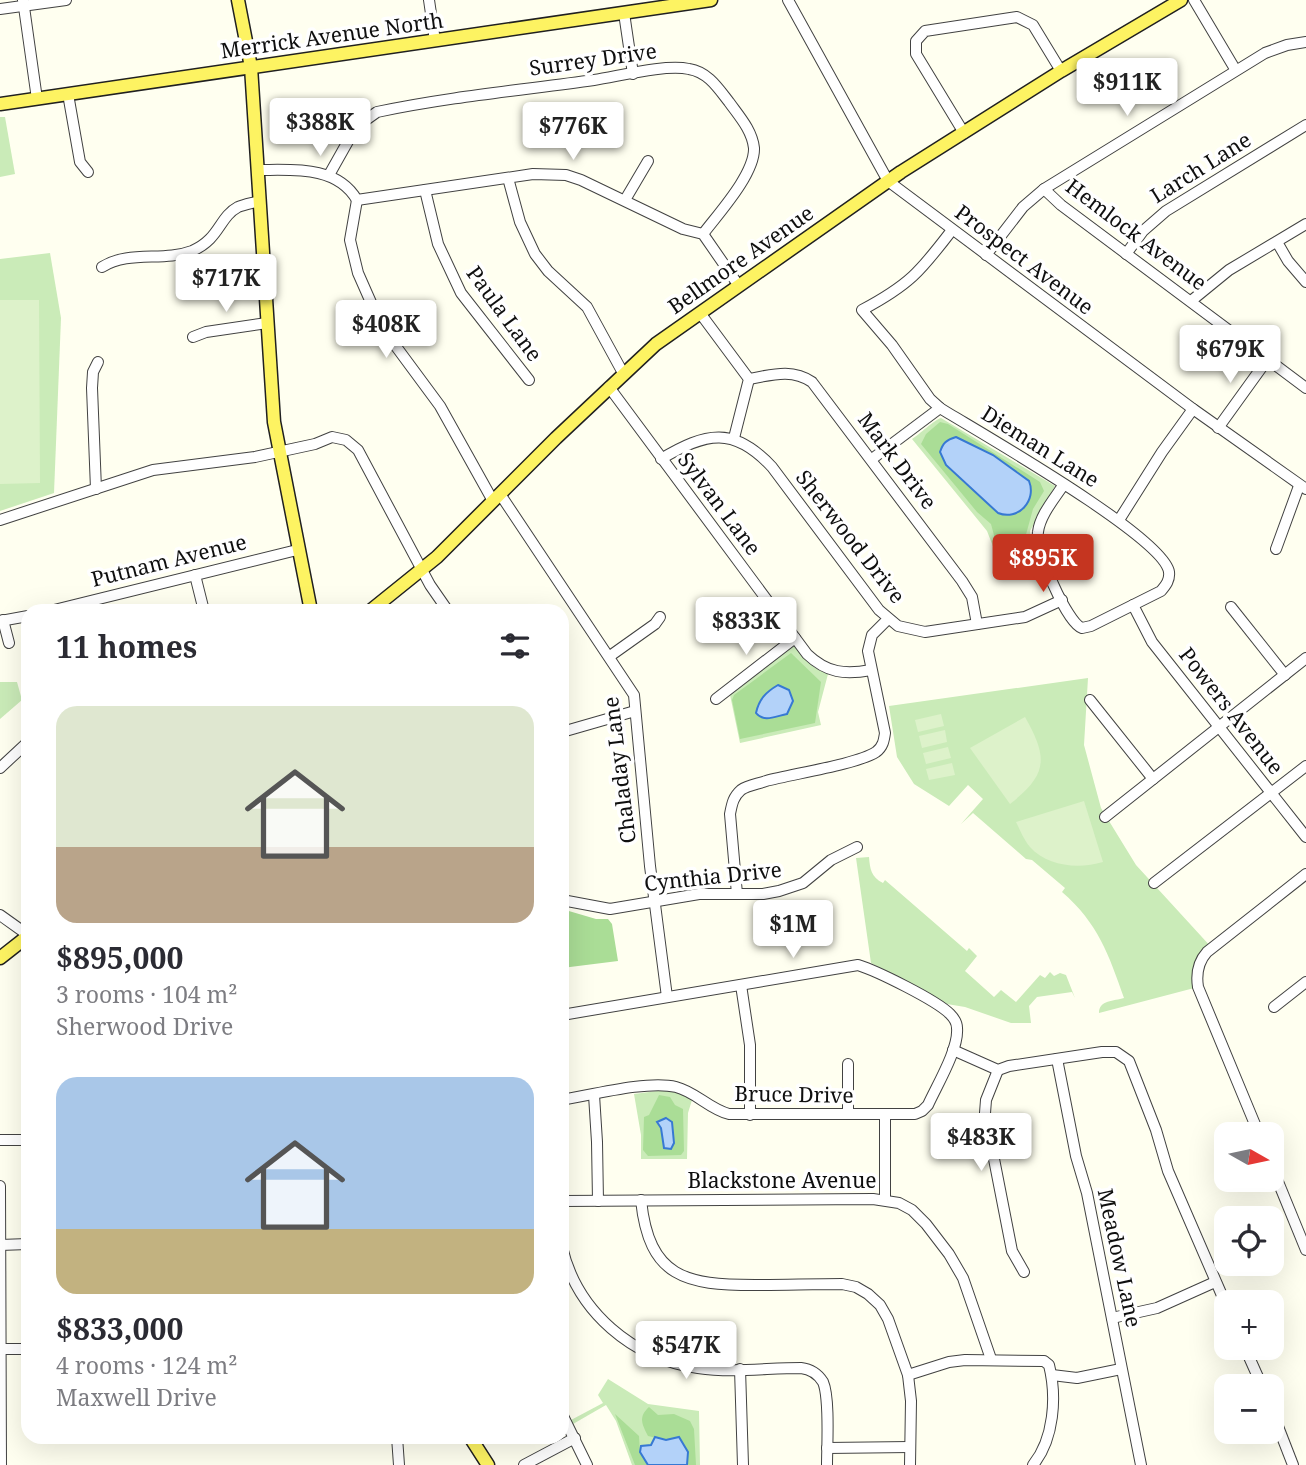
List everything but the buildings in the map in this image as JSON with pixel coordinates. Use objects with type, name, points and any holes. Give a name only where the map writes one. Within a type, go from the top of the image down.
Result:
[{"type":"main road","points":[[238,0],[251,67],[274,422],[309,604]]},
{"type":"main road","name":"Merrick Avenue North","points":[[0,104],[624,13],[672,3],[711,0]]},
{"type":"main road","name":"Bellmore Avenue","points":[[379,604],[422,569],[656,344],[888,181],[1061,71],[1181,0]]},
{"type":"main road","points":[[0,958],[21,942]]},
{"type":"main road","points":[[474,1444],[488,1465]]},
{"type":"street","points":[[0,9],[23,3],[66,0]]},
{"type":"street","points":[[429,0],[435,41]]},
{"type":"street","name":"Prospect Avenue","points":[[788,0],[888,181],[1218,428],[1303,488]]},
{"type":"street","points":[[1194,0],[1235,69]]},
{"type":"street","points":[[23,3],[37,99]]},
{"type":"street","points":[[624,13],[634,74]]},
{"type":"street","points":[[964,133],[916,54],[916,41],[925,31],[1017,17],[1032,25],[1061,71]]},
{"type":"street","points":[[986,255],[1023,207],[1044,189],[1235,69],[1273,49],[1306,42]]},
{"type":"street","name":"Surrey Drive","points":[[329,175],[356,127],[377,113],[679,68],[702,73],[717,85],[749,131],[754,147],[750,168],[703,234]]},
{"type":"street","points":[[68,94],[80,162],[88,172]]},
{"type":"street","name":"Larch Lane","points":[[1126,254],[1143,231],[1166,211],[1306,125]]},
{"type":"street","points":[[625,200],[648,161]]},
{"type":"street","points":[[258,170],[302,169],[329,175],[347,187],[357,200],[544,173],[566,176],[581,180],[683,229],[703,234],[739,286]]},
{"type":"street","points":[[508,178],[520,222],[536,254],[548,271],[587,307],[623,373]]},
{"type":"street","name":"Hemlock Avenue","points":[[1044,189],[1060,205],[1306,388]]},
{"type":"street","name":"Paula Lane","points":[[425,190],[438,244],[461,293],[528,380]]},
{"type":"street","name":"Chaladay Lane","points":[[357,200],[350,240],[358,273],[389,337],[440,407],[497,498],[633,690],[654,902],[667,996]]},
{"type":"street","points":[[102,267],[109,262],[130,257],[187,253],[210,240],[236,208],[259,201]]},
{"type":"street","points":[[1191,301],[1229,270],[1306,224]]},
{"type":"street","name":"Dieman Lane","points":[[952,230],[925,266],[909,282],[862,310],[892,345],[930,399],[940,408],[1119,520],[1165,564],[1169,573],[1168,583],[1161,591],[1133,606]]},
{"type":"street","points":[[1277,242],[1306,282]]},
{"type":"street","points":[[661,459],[697,441],[734,438],[749,379],[700,313]]},
{"type":"street","points":[[193,337],[206,332],[267,323]]},
{"type":"street","points":[[1218,428],[1267,360]]},
{"type":"street","points":[[96,489],[92,388],[93,372],[98,362]]},
{"type":"street","name":"Mark Drive","points":[[749,379],[788,372],[806,378],[823,394],[962,581],[972,597],[977,624]]},
{"type":"street","name":"Sylvan Lane","points":[[609,387],[807,654],[827,669],[845,673],[871,670]]},
{"type":"street","points":[[872,459],[940,408]]},
{"type":"street","points":[[1119,520],[1193,409]]},
{"type":"street","points":[[0,520],[153,470],[280,453],[332,437],[346,440],[358,450],[444,604]]},
{"type":"street","name":"Sherwood Drive","points":[[734,438],[756,452],[772,467],[873,603],[898,626],[925,632],[1025,618],[1062,600]]},
{"type":"street","points":[[1064,484],[1043,517],[1038,534],[1041,554],[1074,624],[1082,628],[1133,606]]},
{"type":"street","points":[[1276,549],[1303,488]]},
{"type":"street","name":"Putnam Avenue","points":[[78,604],[297,550]]},
{"type":"street","points":[[195,575],[202,604]]},
{"type":"street","name":"Powers Avenue","points":[[1133,606],[1153,642],[1306,837]]},
{"type":"street","points":[[1231,607],[1285,675]]},
{"type":"street","points":[[9,643],[2,621],[21,617]]},
{"type":"street","points":[[610,656],[655,624],[660,617]]},
{"type":"street","points":[[737,894],[730,814],[734,798],[747,787],[861,759],[876,752],[883,745],[886,733],[868,651],[872,635],[888,619]]},
{"type":"street","points":[[716,699],[795,638]]},
{"type":"street","points":[[1105,817],[1306,658]]},
{"type":"street","points":[[1090,700],[1153,779]]},
{"type":"street","points":[[569,730],[635,711]]},
{"type":"street","points":[[0,768],[21,748]]},
{"type":"street","points":[[1154,883],[1306,766]]},
{"type":"street","name":"Cynthia Drive","points":[[569,901],[607,909],[699,894],[763,894],[793,887],[811,878],[841,854],[857,847]]},
{"type":"street","points":[[1254,1122],[1201,993],[1197,971],[1207,952],[1306,874]]},
{"type":"street","points":[[0,915],[21,931]]},
{"type":"street","points":[[569,1014],[858,965],[951,1014],[956,1020],[957,1029],[953,1050],[998,1070],[1009,1066],[1116,1052],[1129,1061],[1156,1130],[1168,1171],[1219,1290]]},
{"type":"street","points":[[1274,1007],[1306,982]]},
{"type":"street","points":[[741,985],[748,1030],[750,1115]]},
{"type":"street","name":"Bruce Drive","points":[[569,1100],[664,1085],[684,1090],[722,1112],[750,1115],[915,1114],[928,1105],[953,1050]]},
{"type":"street","name":"Meadow Lane","points":[[1057,1059],[1141,1465]]},
{"type":"street","points":[[848,1064],[848,1114]]},
{"type":"street","points":[[998,1070],[986,1100],[985,1114],[1012,1251],[1024,1272]]},
{"type":"street","points":[[594,1095],[598,1201]]},
{"type":"street","points":[[885,1115],[885,1200]]},
{"type":"street","points":[[0,1140],[21,1140]]},
{"type":"street","points":[[0,1186],[1,1465]]},
{"type":"street","points":[[1282,1192],[1306,1250]]},
{"type":"street","points":[[641,1200],[646,1234],[655,1251],[672,1269],[691,1280],[721,1285],[842,1284],[856,1287],[868,1294],[888,1319],[908,1375],[911,1401],[910,1465]]},
{"type":"street","name":"Blackstone Avenue","points":[[569,1201],[885,1200],[899,1203],[917,1214],[955,1262],[968,1290],[991,1359]]},
{"type":"street","points":[[0,1245],[21,1244]]},
{"type":"street","points":[[569,1270],[585,1299],[605,1324],[629,1342],[659,1358],[684,1366],[801,1368],[819,1377],[825,1392],[827,1465]]},
{"type":"street","points":[[1112,1318],[1157,1308],[1215,1282]]},
{"type":"street","points":[[1,1349],[21,1349]]},
{"type":"street","points":[[908,1375],[949,1362],[991,1359],[1044,1361],[1049,1364],[1052,1375],[1052,1422],[1049,1438],[1033,1465]]},
{"type":"street","points":[[740,1369],[743,1465]]},
{"type":"street","points":[[1052,1375],[1077,1378],[1121,1369]]},
{"type":"street","points":[[569,1427],[587,1465]]},
{"type":"street","points":[[569,1441],[575,1438]]},
{"type":"street","points":[[1284,1442],[1293,1465]]},
{"type":"street","points":[[398,1444],[399,1465]]},
{"type":"street","points":[[524,1465],[564,1444]]},
{"type":"street","points":[[827,1448],[909,1447]]},
{"type":"green space","points":[[0,117],[5,117],[15,174],[0,177]]},
{"type":"green space","points":[[50,253],[61,318],[54,493],[0,511],[0,259]]},
{"type":"green space","points":[[0,300],[39,300],[40,483],[0,484]]},
{"type":"green space","points":[[941,418],[1055,486],[1030,531],[1032,556],[1001,567],[987,531],[912,439]]},
{"type":"green space","points":[[940,422],[948,424],[1040,482],[1044,491],[1033,509],[1022,549],[1007,560],[1000,558],[991,524],[977,512],[921,444],[926,434]],"holes":[[[946,465],[1031,487],[998,513]]]},
{"type":"green space","points":[[794,645],[814,667],[828,674],[818,712],[821,725],[740,743],[730,695]]},
{"type":"green space","points":[[791,653],[821,682],[815,723],[740,739],[732,700],[734,695]]},
{"type":"green space","points":[[1088,678],[1084,745],[1101,808],[1136,865],[1212,948],[1204,956],[1198,987],[1099,1013],[1104,1003],[1124,998],[1101,940],[1085,916],[1062,892],[1065,888],[1032,860],[1026,859],[973,813],[961,824],[983,799],[968,785],[949,806],[914,784],[897,757],[889,706]]},
{"type":"green space","points":[[0,682],[17,682],[21,701],[0,719]]},
{"type":"green space","points":[[941,714],[944,726],[918,732],[915,720]]},
{"type":"green space","points":[[1025,717],[1038,744],[1040,765],[1032,784],[1010,804],[970,748]]},
{"type":"green space","points":[[945,730],[947,742],[922,748],[919,736]]},
{"type":"green space","points":[[948,747],[951,758],[926,764],[923,753]]},
{"type":"green space","points":[[952,763],[955,775],[929,780],[926,769]]},
{"type":"green space","points":[[1084,801],[1103,862],[1074,866],[1046,859],[1030,847],[1016,822]]},
{"type":"green space","points":[[869,857],[876,878],[883,883],[885,880],[967,951],[969,948],[977,956],[965,971],[994,997],[1001,990],[1016,1002],[1040,975],[1045,978],[1050,972],[1054,976],[1060,973],[1066,975],[1075,998],[1072,992],[1037,997],[1029,1006],[1031,1023],[1011,1023],[965,1007],[947,1004],[871,963],[856,858]]},
{"type":"green space","points":[[569,911],[596,919],[608,919],[612,924],[618,961],[569,967]]},
{"type":"green space","points":[[665,1090],[692,1100],[688,1113],[687,1159],[641,1159],[641,1135],[634,1094]]},
{"type":"green space","points":[[659,1095],[670,1097],[675,1105],[683,1109],[684,1151],[681,1155],[648,1156],[643,1150],[644,1117],[649,1115]]},
{"type":"green space","points":[[608,1379],[648,1404],[699,1411],[700,1465],[632,1465],[616,1421],[606,1405],[573,1424],[571,1420],[603,1403],[598,1395]]},
{"type":"green space","points":[[649,1407],[658,1415],[674,1414],[690,1421],[694,1429],[696,1465],[687,1465],[688,1452],[666,1440],[648,1436],[642,1421],[643,1414]]},
{"type":"green space","points":[[615,1414],[639,1436],[640,1452],[648,1465],[635,1465]]},
{"type":"water","points":[[956,437],[993,455],[1029,481],[1030,496],[1024,508],[1012,514],[998,513],[946,465],[940,452],[942,446]]},
{"type":"water","points":[[778,685],[789,690],[793,701],[787,714],[770,718],[759,716],[756,713],[761,700]]},
{"type":"water","points":[[666,1118],[672,1122],[674,1143],[671,1149],[664,1148],[661,1128],[657,1122]]},
{"type":"water","points":[[655,1437],[666,1440],[679,1437],[688,1452],[687,1465],[648,1465],[640,1452],[641,1446],[651,1445]]}]
